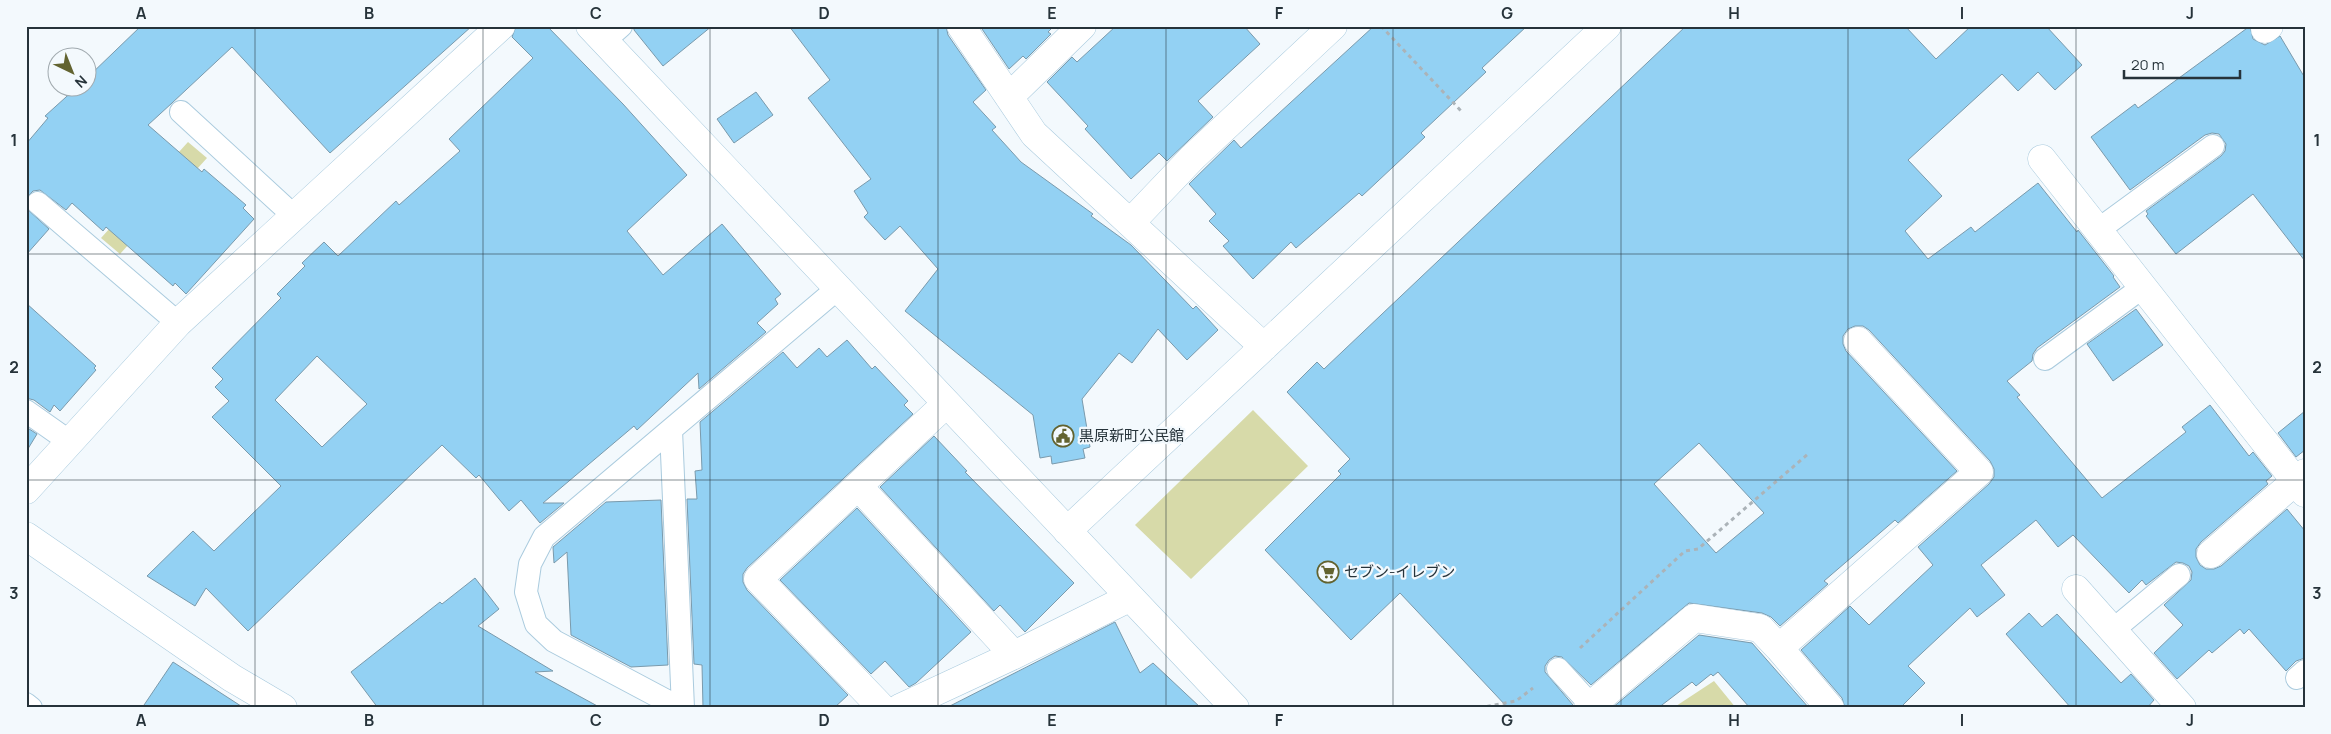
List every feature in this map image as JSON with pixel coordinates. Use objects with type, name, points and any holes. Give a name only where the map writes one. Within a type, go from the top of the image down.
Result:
[{"type":"street","points":[[26,490],[178,323],[501,26]]},
{"type":"street","points":[[961,26],[1034,134],[1264,347]]},
{"type":"street","points":[[1009,97],[1082,26]]},
{"type":"street","points":[[1131,222],[1192,158],[1333,26]]},
{"type":"street","points":[[1067,531],[1607,26]]},
{"type":"street","points":[[605,31],[837,289],[1067,531],[1222,704]]},
{"type":"street","points":[[2042,159],[2143,287],[2302,482],[2210,554]]},
{"type":"street","points":[[1779,648],[1979,472],[1858,341]]},
{"type":"street","points":[[882,708],[758,579],[946,404]]},
{"type":"street","points":[[858,486],[1014,655]]},
{"type":"street","points":[[26,536],[232,678],[283,708]]},
{"type":"street","points":[[2076,589],[2182,708]]},
{"type":"street","points":[[900,708],[1014,655],[1129,598]]},
{"type":"street","points":[[1590,706],[1694,618],[1760,628],[1830,708]]},
{"type":"lane","points":[[181,112],[294,216]]},
{"type":"lane","points":[[2098,230],[2213,146]]},
{"type":"lane","points":[[38,203],[178,323]]},
{"type":"lane","points":[[2045,359],[2143,287]]},
{"type":"lane","points":[[671,430],[682,708],[554,641],[536,624],[526,592],[530,564],[544,537],[837,289]]},
{"type":"lane","points":[[26,412],[70,442]]},
{"type":"lane","points":[[2113,630],[2179,575]]},
{"type":"lane","points":[[1558,669],[1590,706]]},
{"type":"lane","points":[[26,704],[31,708]]},
{"type":"path","points":[[1381,26],[1487,138]]},
{"type":"path","points":[[1479,708],[1516,701],[1558,669],[1685,552],[1698,550],[1808,454]]},
{"type":"green space","points":[[188,142],[207,158],[120,254],[101,238]]},
{"type":"green space","points":[[1253,410],[1308,466],[1191,579],[1135,525]]},
{"type":"green space","points":[[1714,681],[1736,708],[1673,708]]},
{"type":"building","points":[[141,26],[472,26],[330,153],[232,47],[148,125],[202,172],[204,169],[246,205],[243,208],[254,219],[186,294],[175,283],[173,286],[106,227],[103,231],[72,203],[66,210],[40,190],[33,191],[26,198],[26,144],[48,118],[45,116],[65,98],[98,98],[98,67]]},
{"type":"building","points":[[516,26],[547,26],[623,104],[687,175],[627,231],[663,275],[722,224],[781,294],[775,299],[778,304],[757,323],[766,332],[699,389],[698,373],[637,430],[634,426],[543,503],[564,503],[540,523],[521,500],[509,511],[479,475],[476,478],[442,445],[248,631],[206,588],[195,606],[147,576],[193,531],[214,551],[281,486],[212,417],[229,401],[215,387],[223,379],[212,368],[281,298],[277,294],[305,266],[302,263],[324,242],[338,256],[396,201],[399,205],[460,151],[449,139],[533,58],[512,37]],"holes":[[[317,356],[367,404],[322,447],[275,400]]]},
{"type":"building","points":[[634,26],[712,26],[663,66],[634,30]]},
{"type":"building","points":[[789,26],[946,26],[948,35],[986,90],[973,102],[996,127],[992,130],[1021,162],[1093,214],[1091,216],[1131,245],[1193,309],[1196,306],[1218,330],[1187,360],[1158,329],[1132,363],[1119,353],[1082,399],[1090,447],[1083,449],[1085,458],[1052,464],[1051,456],[1040,458],[1033,415],[905,311],[938,269],[900,226],[885,240],[864,217],[868,213],[854,191],[871,179],[808,98],[830,80]]},
{"type":"building","points":[[980,26],[1054,26],[1048,32],[1051,34],[1026,59],[1023,56],[1009,69]]},
{"type":"building","points":[[1116,26],[1244,26],[1260,44],[1198,101],[1213,117],[1167,161],[1159,153],[1131,179],[1085,129],[1088,126],[1047,82],[1072,57],[1077,62]]},
{"type":"building","points":[[1374,26],[1527,26],[1482,68],[1486,72],[1421,133],[1425,137],[1362,196],[1359,193],[1296,248],[1291,242],[1253,279],[1223,246],[1229,241],[1209,221],[1216,214],[1189,184],[1234,140],[1241,148]]},
{"type":"building","points":[[1686,26],[1905,26],[1936,59],[1971,26],[2046,26],[2082,65],[2055,90],[2038,72],[2018,91],[2002,74],[1908,160],[1942,196],[1905,231],[1928,259],[1971,227],[1975,232],[2038,183],[2077,232],[2078,230],[2114,276],[2120,287],[2037,348],[2033,354],[2032,361],[2007,381],[2020,395],[2017,397],[2102,498],[2186,432],[2182,427],[2210,405],[2249,456],[2253,452],[2272,476],[2266,481],[2268,484],[2201,542],[2196,549],[2196,557],[2200,565],[2206,569],[2214,569],[2221,566],[2287,509],[2305,531],[2305,658],[2296,661],[2286,671],[2249,629],[2244,634],[2240,629],[2212,653],[2209,650],[2177,679],[2154,653],[2183,625],[2164,605],[2191,580],[2192,572],[2189,566],[2176,562],[2146,585],[2142,580],[2129,593],[2073,535],[2058,547],[2036,520],[1981,565],[2005,595],[1977,617],[1970,608],[1908,666],[1925,683],[1900,708],[1845,708],[1842,698],[1801,650],[1850,606],[1869,625],[1933,565],[1918,547],[1989,484],[1994,477],[1994,469],[1990,461],[1869,330],[1863,326],[1855,326],[1848,329],[1843,336],[1843,344],[1846,351],[1957,471],[1898,523],[1895,520],[1824,581],[1828,584],[1780,626],[1771,617],[1762,613],[1689,603],[1591,685],[1562,657],[1555,656],[1549,660],[1545,666],[1545,672],[1573,705],[1573,708],[1508,708],[1400,593],[1351,640],[1265,550],[1341,474],[1338,471],[1350,459],[1287,392],[1317,362],[1324,369]],"holes":[[[1699,443],[1764,513],[1716,553],[1654,484]]]},
{"type":"building","points":[[2250,26],[2253,39],[2265,45],[2280,36],[2305,78],[2305,261],[2253,194],[2176,254],[2146,216],[2148,214],[2146,211],[2221,156],[2225,151],[2226,144],[2219,134],[2205,135],[2130,190],[2091,137],[2135,104],[2138,108]]},
{"type":"building","points":[[756,92],[773,115],[734,143],[717,119]]},
{"type":"building","points":[[26,208],[49,229],[26,255]]},
{"type":"building","points":[[26,303],[96,366],[94,368],[96,370],[60,411],[54,405],[50,412],[34,400],[26,398]]},
{"type":"building","points":[[2136,309],[2163,345],[2113,381],[2087,344]]},
{"type":"building","points":[[847,340],[872,369],[875,366],[908,401],[904,405],[913,414],[747,568],[743,574],[743,582],[747,590],[848,695],[834,708],[703,708],[702,665],[694,664],[687,499],[697,499],[695,471],[702,470],[700,422],[783,352],[797,368],[819,348],[827,357]]},
{"type":"building","points":[[2305,411],[2305,450],[2296,457],[2278,433]]},
{"type":"building","points":[[26,427],[37,434],[26,452]]},
{"type":"building","points":[[934,436],[967,471],[965,472],[1074,583],[1025,632],[1000,605],[994,611],[880,487]]},
{"type":"building","points":[[661,500],[668,665],[631,667],[571,635],[567,552],[554,563],[553,547],[606,502]]},
{"type":"building","points":[[857,508],[971,632],[916,683],[909,687],[885,661],[871,674],[780,580]]},
{"type":"building","points":[[475,578],[499,609],[478,626],[553,671],[535,672],[601,708],[378,708],[351,672],[440,602],[442,604]]},
{"type":"building","points":[[2029,613],[2042,627],[2057,614],[2121,683],[2131,674],[2154,700],[2147,708],[2071,708],[2006,634]]},
{"type":"building","points":[[1115,622],[1140,673],[1153,663],[1201,708],[946,708]]},
{"type":"building","points":[[1699,635],[1752,643],[1809,708],[1750,708],[1718,672],[1713,676],[1711,674],[1696,686],[1692,682],[1658,708],[1612,708]]},
{"type":"building","points":[[173,662],[244,708],[142,708]]},
{"type":"place","name":"黒原新町公民館","points":[[1063,436]]},
{"type":"place","name":"セブン-イレブン","points":[[1328,572]]}]
